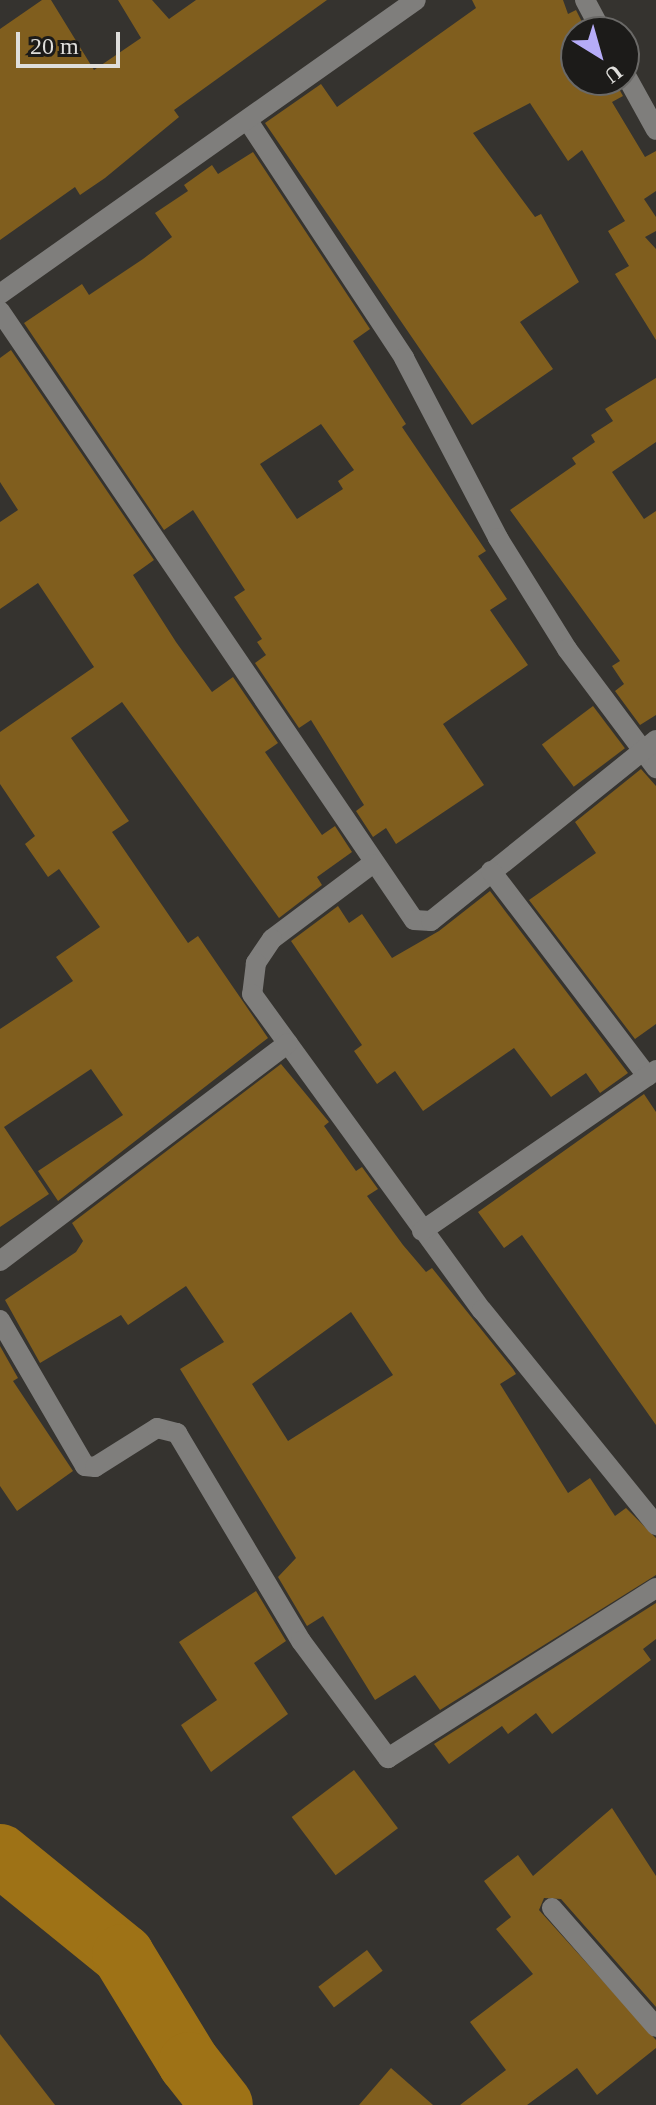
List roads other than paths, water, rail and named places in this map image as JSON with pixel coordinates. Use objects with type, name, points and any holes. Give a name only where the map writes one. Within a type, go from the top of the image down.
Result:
[{"type":"street","points":[[0,294],[416,0]]},
{"type":"street","points":[[637,96],[656,130]]},
{"type":"street","points":[[248,121],[404,358],[498,538],[559,637],[650,745],[656,768]]},
{"type":"street","points":[[0,311],[372,864],[423,924],[650,745]]},
{"type":"street","points":[[372,864],[272,939],[256,963],[252,994],[422,1231],[656,1525]]},
{"type":"street","points":[[422,1231],[652,1073],[491,871]]},
{"type":"street","points":[[0,1261],[288,1043]]},
{"type":"street","points":[[0,1320],[85,1466],[95,1467],[157,1428],[177,1433],[301,1641],[388,1758],[656,1588]]},
{"type":"street","points":[[552,1908],[656,2027]]},
{"type":"waterway","points":[[0,1855],[123,1955],[189,2063],[222,2105]]}]
